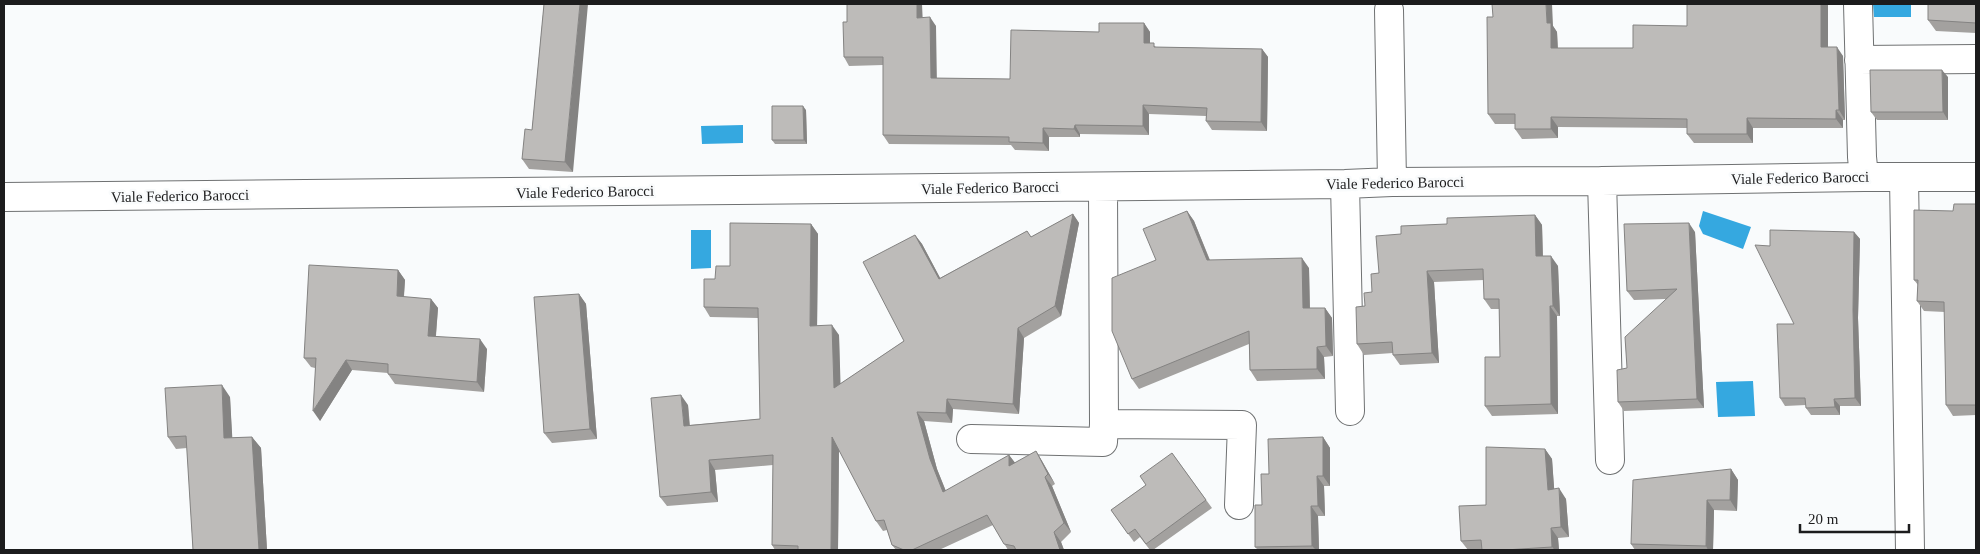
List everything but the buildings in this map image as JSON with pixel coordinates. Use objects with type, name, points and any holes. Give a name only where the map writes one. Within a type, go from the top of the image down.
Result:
[{"type":"street","points":[[1858,4],[1864,177]]},
{"type":"street","points":[[1389,10],[1392,182]]},
{"type":"street","points":[[1860,60],[1976,59]]},
{"type":"street","name":"Viale Federico Barocci","points":[[4,198],[1864,177],[1976,178]]},
{"type":"street","points":[[1904,178],[1910,550]]},
{"type":"street","points":[[1602,181],[1610,460]]},
{"type":"street","points":[[1346,184],[1350,411]]},
{"type":"street","points":[[971,439],[1103,442],[1103,186]]},
{"type":"street","points":[[1104,424],[1242,425],[1239,505]]},
{"type":"water","points":[[1873,4],[1911,4],[1911,17],[1874,17]]},
{"type":"water","points":[[743,125],[743,143],[702,144],[701,126]]},
{"type":"water","points":[[1703,211],[1751,227],[1743,249],[1703,234],[1699,226]]},
{"type":"water","points":[[691,230],[711,230],[711,268],[691,269]]},
{"type":"water","points":[[1753,381],[1755,416],[1718,417],[1716,382]]}]
